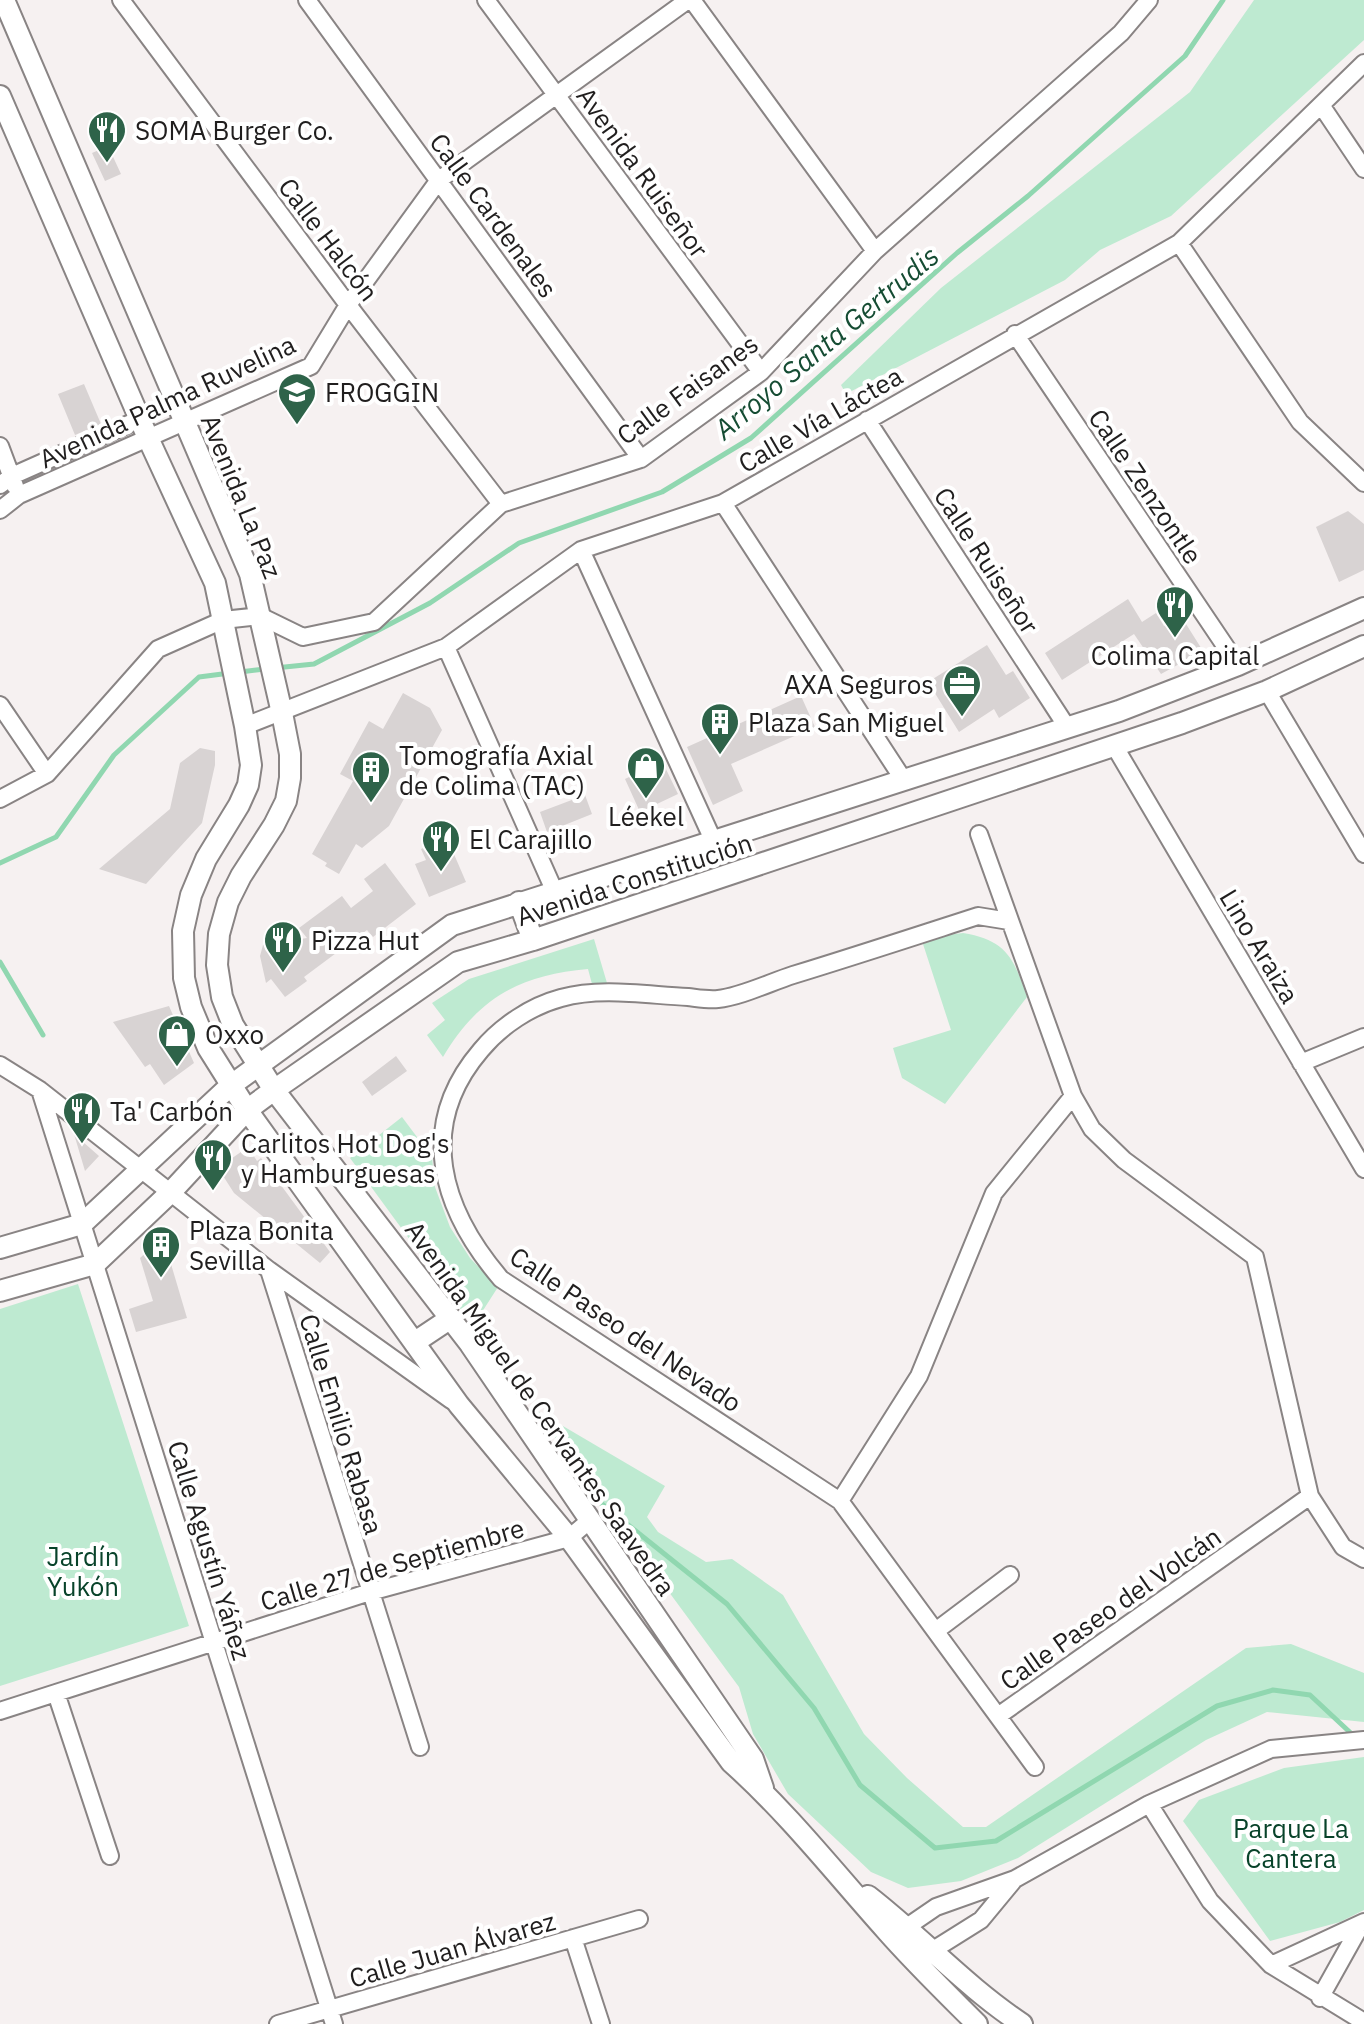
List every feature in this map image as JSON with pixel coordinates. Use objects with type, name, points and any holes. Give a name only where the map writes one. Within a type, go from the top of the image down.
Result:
[{"type":"street","name":"Avenida La Paz","points":[[4,0],[250,574],[260,616],[290,754],[290,778],[286,801],[228,902],[219,934],[217,965],[222,997],[233,1025],[257,1065]]},
{"type":"street","name":"Calle Halcón","points":[[121,0],[501,504]]},
{"type":"street","name":"Calle Cardenales","points":[[307,0],[641,459]]},
{"type":"street","name":"Avenida Ruiseñor","points":[[486,0],[761,372]]},
{"type":"street","name":"Avenida Palma Ruvelina","points":[[0,510],[19,495],[311,366],[348,305],[439,180],[690,0]]},
{"type":"street","points":[[690,0],[875,251]]},
{"type":"street","name":"Calle Faisanes","points":[[260,616],[303,637],[374,622],[501,504],[641,459],[761,372],[875,251],[1121,33],[1149,0]]},
{"type":"street","name":"Calle Vía Láctea","points":[[245,726],[446,647],[581,550],[723,503],[1179,243],[1364,63]]},
{"type":"street","points":[[0,96],[148,438],[215,583],[251,765],[248,785],[239,805],[206,859],[191,895],[183,931],[184,978],[191,1007],[208,1048],[230,1086]]},
{"type":"street","points":[[1321,105],[1364,169]]},
{"type":"street","points":[[1179,243],[1300,422],[1364,483]]},
{"type":"street","name":"Calle Zenzontle","points":[[1015,334],[1238,665]]},
{"type":"street","name":"Avenida Palma Ruvelina","points":[[6,481],[140,419]]},
{"type":"street","name":"Calle Ruiseñor","points":[[867,420],[1067,727]]},
{"type":"street","points":[[0,446],[6,481],[19,495]]},
{"type":"street","points":[[723,503],[903,779]]},
{"type":"street","points":[[581,550],[713,840]]},
{"type":"street","name":"Avenida Constitución","points":[[0,1248],[82,1224],[230,1086],[452,925],[1119,711],[1238,665],[1364,608]]},
{"type":"street","points":[[0,799],[47,774],[158,649],[223,620],[260,616]]},
{"type":"street","name":"Avenida Constitución","points":[[0,1291],[95,1264],[171,1192],[247,1110],[458,962],[533,940],[1115,747],[1267,691],[1364,646]]},
{"type":"street","points":[[446,647],[554,890]]},
{"type":"street","points":[[1267,691],[1364,854]]},
{"type":"street","points":[[0,705],[47,774]]},
{"type":"street","name":"Lino Araiza","points":[[1115,747],[1364,1169]]},
{"type":"street","points":[[979,834],[1073,1096],[1092,1129],[1124,1160],[1255,1257],[1310,1496],[1343,1547],[1364,1559]]},
{"type":"street","points":[[519,902],[533,940]]},
{"type":"street","name":"Calle Paseo del Nevado","points":[[840,1501],[501,1279],[463,1229],[452,1197],[444,1170],[442,1139],[446,1113],[462,1076],[490,1039],[511,1022],[559,998],[589,992],[719,999],[978,916],[1009,921]]},
{"type":"street","points":[[1301,1063],[1364,1037]]},
{"type":"street","points":[[0,1065],[40,1090],[269,1270],[459,1405]]},
{"type":"street","name":"Avenida Miguel de Cervantes Saavedra","points":[[257,1065],[451,1318],[753,1759],[764,1791]]},
{"type":"street","name":"Avenida Miguel de Cervantes Saavedra","points":[[230,1086],[459,1405],[569,1538],[731,1762],[764,1791],[841,1876],[900,1931],[977,2024]]},
{"type":"street","name":"Calle Agustín Yáñez","points":[[40,1090],[332,2016]]},
{"type":"street","points":[[840,1501],[919,1376],[994,1193],[1073,1096]]},
{"type":"street","name":"Calle Emilio Rabasa","points":[[269,1270],[420,1747]]},
{"type":"street","points":[[415,1342],[451,1318]]},
{"type":"street","name":"Calle Paseo del Volcán","points":[[840,1501],[998,1716],[1310,1496]]},
{"type":"street","points":[[569,1538],[589,1521]]},
{"type":"street","name":"Calle 27 de Septiembre","points":[[0,1711],[370,1592],[569,1538]]},
{"type":"street","points":[[937,1630],[1010,1575]]},
{"type":"street","points":[[56,1693],[110,1856]]},
{"type":"street","points":[[998,1716],[1035,1767]]},
{"type":"street","points":[[900,1931],[936,1907],[1015,1879],[1149,1804],[1271,1749],[1364,1740]]},
{"type":"street","points":[[1149,1804],[1210,1901],[1271,1965],[1320,1998],[1364,2022]]},
{"type":"street","points":[[923,1956],[981,1920],[1015,1879]]},
{"type":"street","name":"Calle Juan Álvarez","points":[[278,2024],[332,2016],[639,1919]]},
{"type":"street","points":[[1271,1965],[1363,1923]]},
{"type":"street","points":[[1320,1998],[1363,1923]]},
{"type":"street","points":[[573,1938],[601,2024]]},
{"type":"street","name":"Avenida Miguel de Cervantes Saavedra","points":[[923,1956],[1022,2024]]},
{"type":"green space","points":[[1254,0],[1364,0],[1364,40],[1171,216],[1100,250],[1065,280],[846,394],[841,385],[941,288],[1190,92]]},
{"type":"green space","points":[[963,933],[989,940],[1006,953],[1018,972],[1027,997],[945,1104],[902,1078],[893,1048],[951,1030],[923,944]]},
{"type":"green space","points":[[594,939],[607,983],[592,984],[588,969],[521,984],[503,993],[471,1019],[443,1057],[427,1035],[445,1020],[432,1003],[469,979]]},
{"type":"green space","points":[[402,1117],[432,1157],[435,1187],[450,1227],[470,1258],[498,1287],[473,1326],[350,1158]]},
{"type":"green space","name":"Jardín Yukón","points":[[78,1284],[189,1626],[0,1686],[0,1309]]},
{"type":"green space","points":[[534,1409],[665,1486],[647,1517],[658,1532],[706,1562],[732,1559],[783,1595],[864,1734],[907,1778],[963,1827],[986,1827],[1246,1648],[1291,1644],[1364,1673],[1364,1722],[1267,1712],[1206,1740],[1018,1858],[961,1881],[908,1888],[871,1872],[788,1794],[753,1734],[739,1687]]},
{"type":"green space","name":"Parque La Cantera","points":[[1364,1757],[1364,1910],[1340,1922],[1270,1941],[1183,1821],[1199,1800],[1284,1768]]},
{"type":"building","name":"SOMA Burger Co.","points":[[108,146],[121,174],[105,181],[92,153]]},
{"type":"building","points":[[84,384],[101,424],[75,435],[58,394]]},
{"type":"building","points":[[1348,511],[1364,524],[1364,570],[1339,582],[1316,527]]},
{"type":"building","points":[[1128,599],[1142,622],[1156,613],[1164,626],[1181,616],[1203,651],[1161,674],[1134,634],[1062,680],[1045,653]]},
{"type":"building","points":[[987,645],[1006,675],[1013,671],[1030,698],[999,718],[994,709],[959,732],[928,682]]},
{"type":"building","name":"Tomografía Axial de Colima (TAC)","points":[[403,693],[430,708],[442,730],[389,826],[362,848],[356,844],[339,874],[312,854],[353,781],[340,774],[369,721],[383,729]]},
{"type":"building","name":"Plaza San Miguel","points":[[801,696],[815,727],[731,764],[743,791],[713,805],[687,747]]},
{"type":"building","points":[[200,748],[215,751],[215,765],[202,823],[146,884],[99,869],[170,809],[180,763]]},
{"type":"building","points":[[662,761],[678,794],[640,812],[625,779]]},
{"type":"building","points":[[585,795],[592,814],[547,832],[540,812]]},
{"type":"building","name":"El Carajillo","points":[[447,838],[466,882],[429,897],[415,864],[426,860],[421,849]]},
{"type":"building","points":[[385,863],[416,904],[373,937],[367,930],[304,977],[307,981],[285,997],[271,979],[266,983],[260,956],[263,945],[307,938],[299,928],[342,896],[351,908],[373,891],[364,879]]},
{"type":"building","points":[[169,1006],[194,1063],[164,1085],[150,1064],[145,1067],[113,1022]]},
{"type":"building","points":[[396,1056],[407,1071],[372,1096],[362,1082]]},
{"type":"building","name":"Ta' Carbón","points":[[74,1134],[99,1156],[85,1171]]},
{"type":"building","points":[[248,1147],[257,1161],[261,1158],[330,1252],[320,1263],[234,1193],[218,1168]]},
{"type":"building","name":"Plaza Bonita Sevilla","points":[[163,1237],[187,1318],[136,1332],[129,1309],[153,1301],[140,1258]]},
{"type":"waterway","name":"Arroyo Santa Gertrudis","points":[[275,668],[314,664],[430,603],[519,543],[662,492],[751,438],[957,253],[1028,196],[1185,56],[1223,0]]},
{"type":"waterway","name":"Arroyo Santa Gertrudis","points":[[240,672],[265,669]]},
{"type":"waterway","name":"Arroyo Santa Gertrudis","points":[[0,863],[56,837],[114,755],[199,677],[230,673]]},
{"type":"waterway","points":[[0,962],[43,1035]]},
{"type":"waterway","points":[[582,1488],[727,1604],[814,1708],[860,1785],[935,1848],[996,1841],[1217,1706],[1273,1690],[1310,1695],[1355,1737]]},
{"type":"place","name":"SOMA Burger Co.","points":[[107,164]]},
{"type":"place","name":"FROGGIN","points":[[297,426]]},
{"type":"place","name":"Colima Capital","points":[[1175,639]]},
{"type":"place","name":"AXA Seguros","points":[[962,718]]},
{"type":"place","name":"Plaza San Miguel","points":[[720,756]]},
{"type":"place","name":"Léekel","points":[[646,800]]},
{"type":"place","name":"Tomografía Axial de Colima (TAC)","points":[[371,804]]},
{"type":"place","name":"El Carajillo","points":[[441,873]]},
{"type":"place","name":"Pizza Hut","points":[[283,974]]},
{"type":"place","name":"Oxxo","points":[[177,1068]]},
{"type":"place","name":"Ta' Carbón","points":[[82,1145]]},
{"type":"place","name":"Carlitos Hot Dog's y Hamburguesas","points":[[213,1192]]},
{"type":"place","name":"Plaza Bonita Sevilla","points":[[161,1279]]}]
